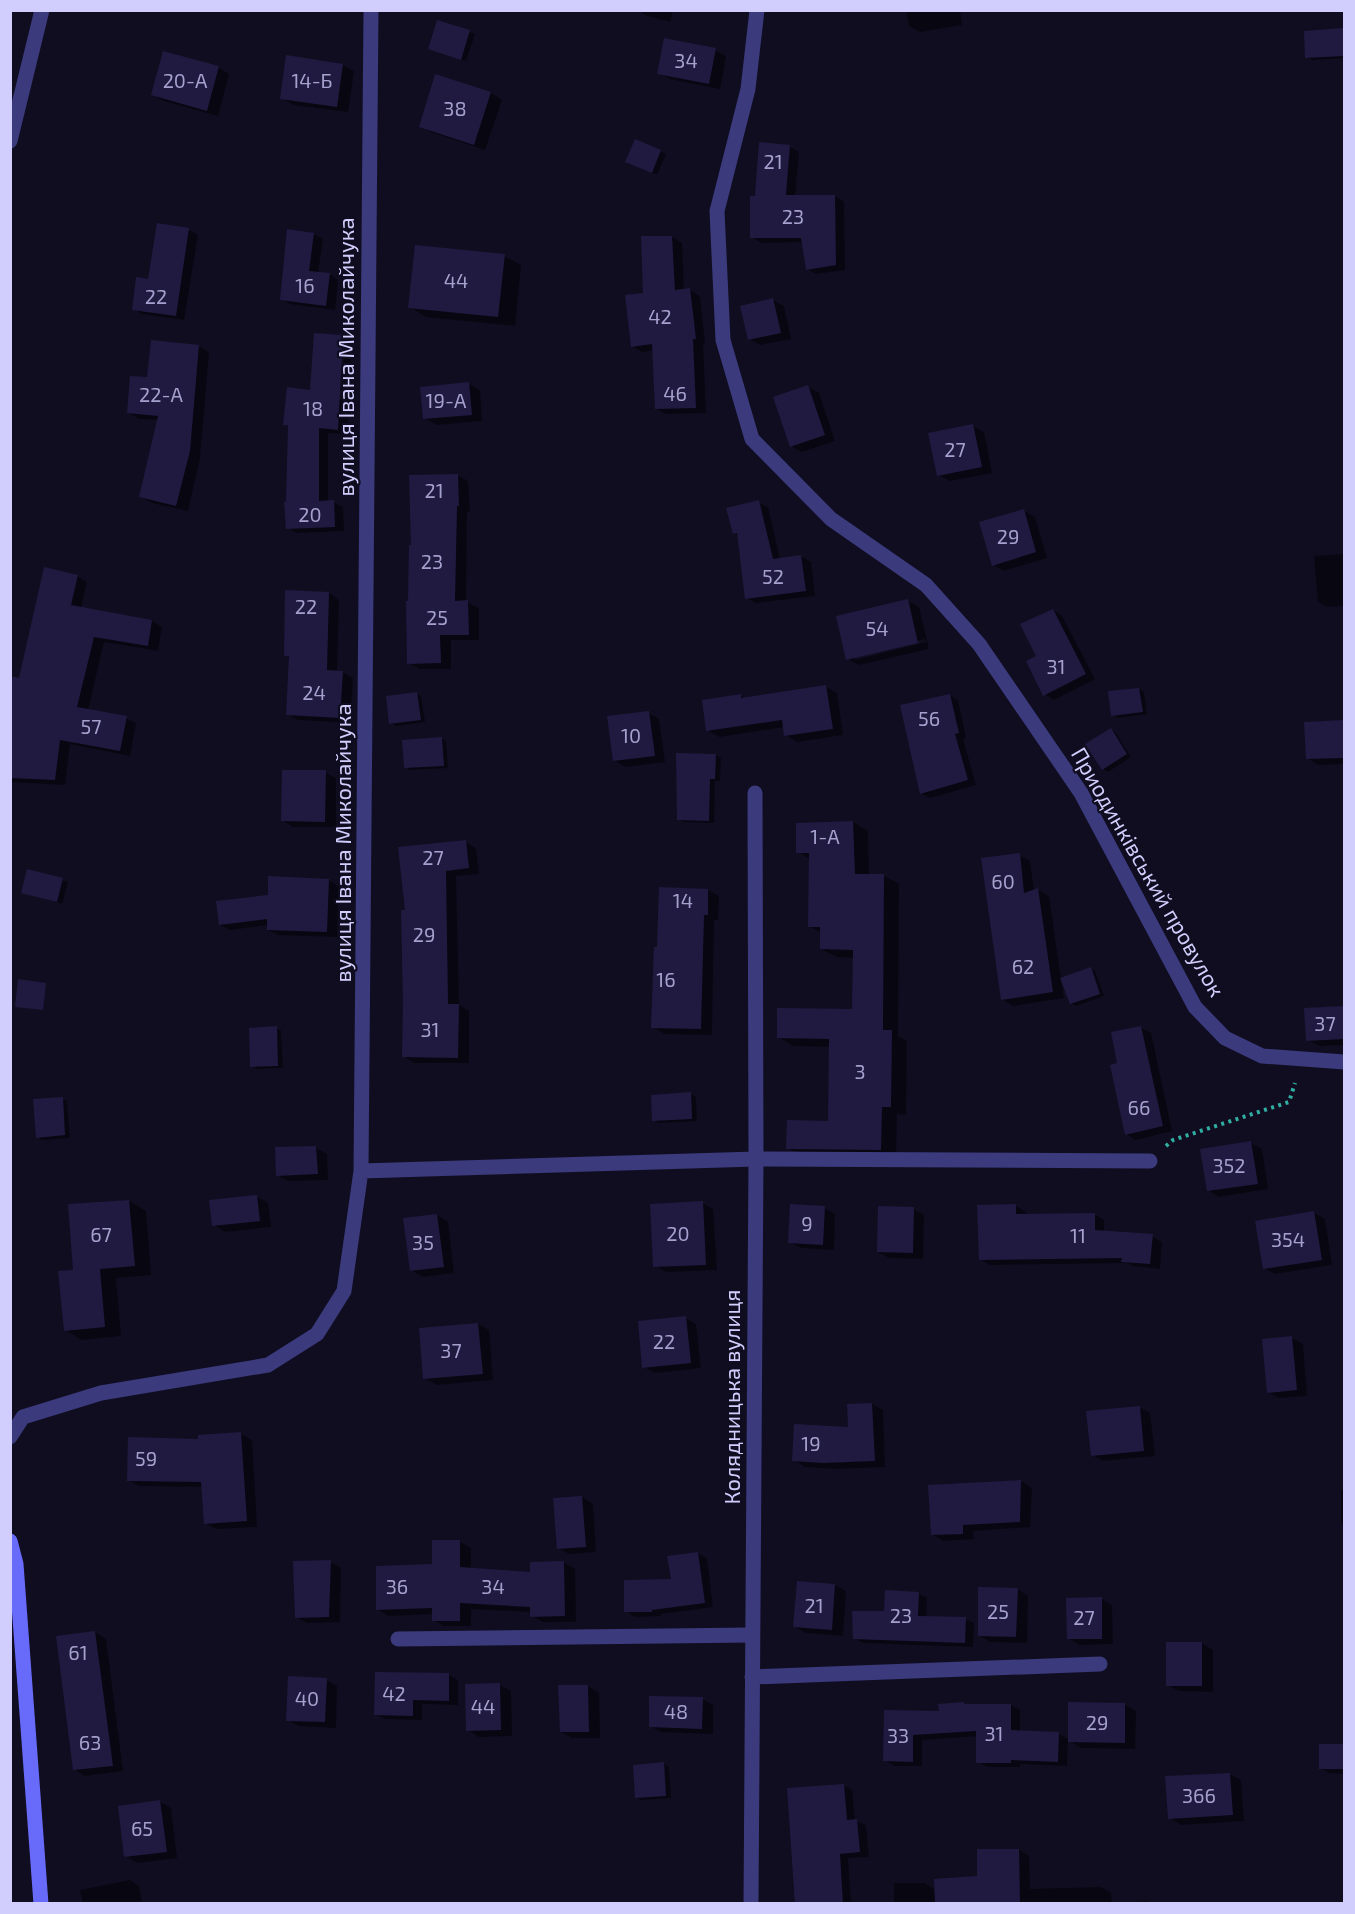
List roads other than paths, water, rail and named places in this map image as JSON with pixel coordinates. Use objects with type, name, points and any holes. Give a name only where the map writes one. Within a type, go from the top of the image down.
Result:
[{"type":"street","points":[[10,141],[42,10]]},
{"type":"street","name":"вулиця Івана Миколайчука","points":[[10,1437],[23,1417],[101,1393],[268,1365],[317,1334],[344,1291],[361,1171],[365,958],[371,10]]},
{"type":"street","name":"Приодинківський провулок","points":[[757,10],[748,89],[717,211],[723,340],[752,439],[831,519],[926,585],[979,644],[1081,793],[1196,1007],[1225,1038],[1262,1056],[1344,1062]]},
{"type":"street","name":"Колядницька вулиця","points":[[751,1904],[756,1159],[755,793]]},
{"type":"street","points":[[361,1171],[756,1159],[1150,1161]]},
{"type":"street","points":[[10,1541],[16,1563],[41,1904]]},
{"type":"street","points":[[398,1639],[752,1635]]},
{"type":"street","points":[[752,1677],[1100,1664]]}]
